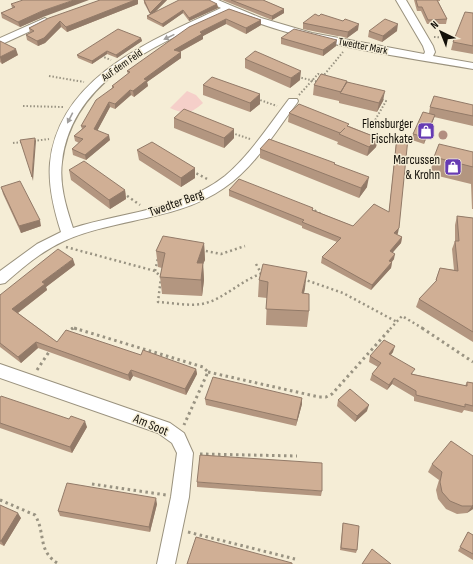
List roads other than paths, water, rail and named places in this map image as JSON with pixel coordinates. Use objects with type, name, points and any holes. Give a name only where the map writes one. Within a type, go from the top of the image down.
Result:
[{"type":"street","name":"Twedter Mark","points":[[210,0],[259,20],[349,44],[473,66]]},
{"type":"street","points":[[401,0],[428,46],[430,52],[427,58]]},
{"type":"street","name":"Auf dem Feld","points":[[63,236],[56,179],[56,161],[61,138],[70,117],[76,108],[96,84],[121,64],[149,47],[229,8]]},
{"type":"street","points":[[0,42],[54,18]]},
{"type":"street","name":"Twedter Berg","points":[[0,279],[40,248],[63,236],[197,198],[218,186],[230,178],[290,105]]},
{"type":"street","name":"Am Soot","points":[[0,371],[164,428],[178,438],[185,453],[180,497],[166,564]]},
{"type":"place","name":"Flensburger Fischkate","points":[[426,131]]},
{"type":"place","name":"Marcussen & Krohn","points":[[453,167]]}]
